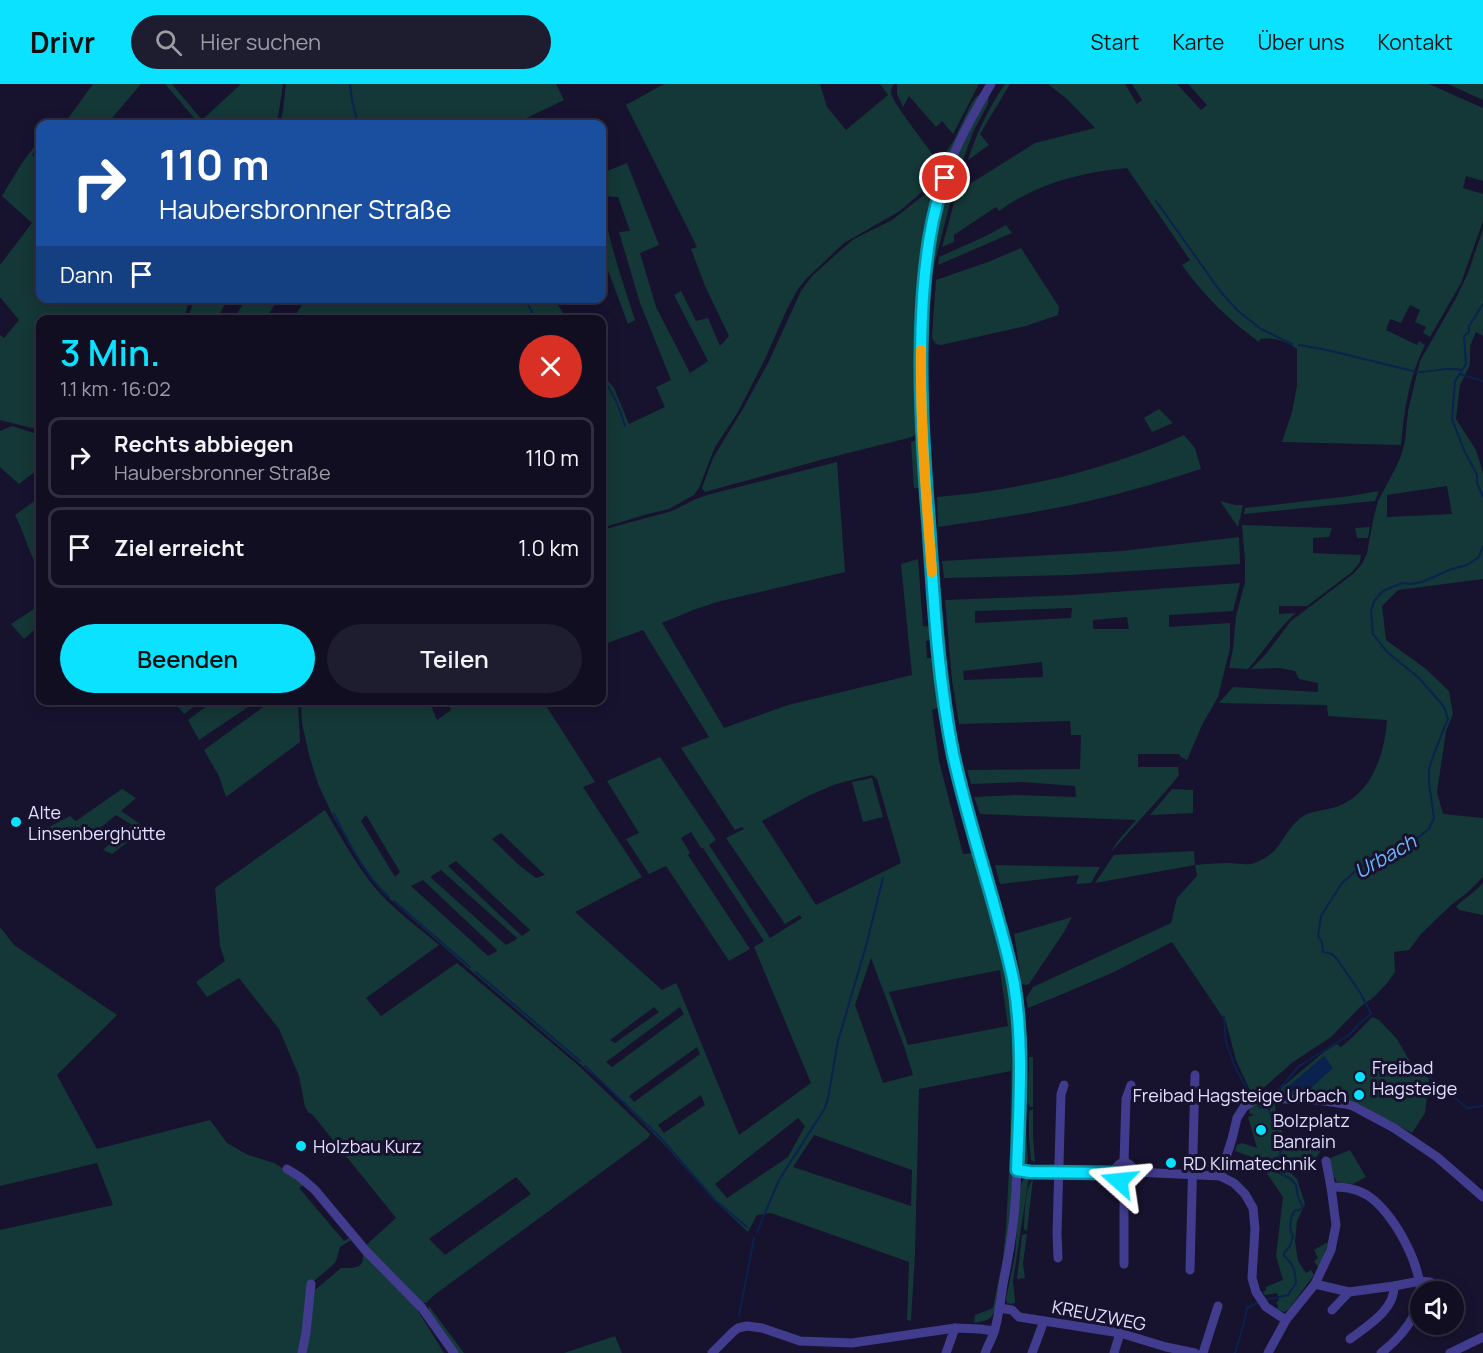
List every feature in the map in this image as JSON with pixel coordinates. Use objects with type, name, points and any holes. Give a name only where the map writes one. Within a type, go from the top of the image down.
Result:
[{"type":"street","points":[[985,1353],[994,1331],[1011,1240],[1017,1170],[1020,1068],[1018,1024],[1014,984],[1005,943],[963,797],[953,753],[940,671],[922,437],[921,326],[926,262],[940,192],[963,136],[991,84]]},
{"type":"street","points":[[1190,1270],[1195,1075]]},
{"type":"street","points":[[1058,1258],[1061,1094],[1064,1085]]},
{"type":"street","points":[[1124,1162],[1126,1099],[1131,1085]]},
{"type":"street","points":[[1220,1176],[1237,1118],[1244,1107],[1257,1098],[1338,1102],[1353,1106],[1394,1128],[1437,1157],[1483,1197]]},
{"type":"street","points":[[1268,1353],[1286,1320],[1315,1284],[1332,1250],[1336,1225],[1326,1161]]},
{"type":"street","points":[[1113,1173],[1119,1164],[1124,1162],[1136,1172],[1220,1176],[1234,1183],[1245,1194],[1253,1208],[1255,1228],[1252,1278],[1257,1294],[1266,1307],[1286,1320]]},
{"type":"street","points":[[287,1169],[315,1190],[366,1251],[422,1308],[454,1353]]},
{"type":"street","points":[[1017,1170],[1113,1173]]},
{"type":"street","points":[[1113,1173],[1119,1181],[1124,1183],[1130,1181],[1136,1172]]},
{"type":"street","points":[[1124,1183],[1124,1264]]},
{"type":"street","points":[[1331,1187],[1348,1187],[1366,1194],[1392,1218],[1410,1254],[1420,1281]]},
{"type":"street","points":[[1315,1284],[1349,1293],[1410,1283]]},
{"type":"street","points":[[302,1353],[311,1284]]},
{"type":"street","points":[[1350,1339],[1388,1307],[1393,1297],[1394,1286]]},
{"type":"street","points":[[1332,1310],[1349,1293]]},
{"type":"street","points":[[1203,1353],[1218,1306]]},
{"type":"street","name":"KREUZWEG","points":[[999,1308],[1012,1310],[1019,1317],[1120,1332],[1165,1350],[1195,1353]]},
{"type":"street","points":[[1032,1353],[1044,1321]]},
{"type":"street","points":[[1381,1353],[1394,1342],[1410,1321]]},
{"type":"street","points":[[712,1353],[733,1332],[747,1326],[762,1328],[800,1341],[852,1343],[955,1328],[994,1331]]},
{"type":"street","points":[[946,1353],[955,1328]]},
{"type":"street","points":[[1114,1353],[1120,1332]]},
{"type":"street","points":[[1450,1353],[1483,1337]]},
{"type":"green space","points":[[93,84],[141,84],[110,120],[67,120]]},
{"type":"green space","points":[[165,84],[172,84],[202,120],[195,119]]},
{"type":"green space","points":[[241,84],[283,84],[278,120],[202,120]]},
{"type":"green space","points":[[286,84],[556,84],[564,100],[522,120],[281,120]]},
{"type":"green space","points":[[664,84],[820,84],[827,107],[846,130],[888,95],[880,84],[894,84],[891,92],[893,99],[936,162],[924,190],[900,211],[844,243],[798,289],[738,412],[715,447],[694,495],[669,509],[606,527],[606,379],[614,388],[629,424],[665,407],[656,387],[671,380],[640,303],[619,232],[630,231],[618,197],[606,196],[606,171],[627,163],[659,245],[640,253],[656,307],[690,373],[708,361],[674,295],[681,291],[696,321],[708,318],[720,346],[729,336],[705,286],[691,249],[697,247],[626,105]]},
{"type":"green space","points":[[897,84],[979,84],[953,134],[942,121],[936,127],[909,96],[903,107],[897,94]]},
{"type":"green space","points":[[1005,84],[1010,84],[980,134],[989,145],[968,160],[993,102]]},
{"type":"green space","points":[[1048,84],[1125,84],[1137,104],[1142,100],[1132,84],[1177,84],[1201,110],[1207,105],[1188,84],[1429,84],[1483,108],[1483,181],[1466,176],[1463,188],[1483,194],[1483,221],[1461,283],[1430,337],[1423,333],[1426,327],[1415,322],[1420,310],[1410,305],[1401,323],[1390,319],[1386,330],[1417,345],[1419,341],[1425,345],[1408,394],[1401,445],[1282,442],[1292,412],[1297,386],[1297,349],[1275,339],[1260,339],[1259,342],[1237,325],[1208,297],[1182,265],[1190,260],[1127,168],[1076,176],[1028,193],[999,211],[996,207],[954,235],[954,242],[942,247],[957,192],[1035,143],[1095,128],[1067,99]]},
{"type":"green space","points":[[1448,84],[1483,84],[1483,100]]},
{"type":"green space","points":[[980,94],[940,183],[936,185],[933,179],[942,158],[954,140],[970,106]]},
{"type":"green space","points":[[989,98],[988,104],[973,132],[962,163],[933,270],[927,382],[925,384],[927,289],[932,241],[943,195],[952,170]]},
{"type":"green space","points":[[36,144],[32,155],[36,158],[36,303],[189,303],[185,315],[36,315],[36,429],[0,420],[0,335],[4,338],[19,320],[0,297],[0,265],[32,223],[2,196]]},
{"type":"green space","points":[[924,195],[934,198],[931,216],[919,432],[912,437],[705,492],[702,488],[713,458],[744,407],[769,361],[801,291],[812,276],[854,239],[892,220]]},
{"type":"green space","points":[[606,221],[635,320],[628,324],[606,265]]},
{"type":"green space","points":[[1006,225],[1012,233],[938,265],[939,257]]},
{"type":"green space","points":[[1483,229],[1483,336],[1476,332],[1470,346],[1470,365],[1460,385],[1456,419],[1476,450],[1483,473],[1483,579],[1398,590],[1382,606],[1386,640],[1426,669],[1449,691],[1453,714],[1446,731],[1437,792],[1443,814],[1483,818],[1483,877],[1421,934],[1409,950],[1394,952],[1395,972],[1374,997],[1360,1007],[1331,1037],[1293,1062],[1253,1097],[1236,1060],[1226,1022],[1172,942],[1114,972],[1028,1008],[1026,998],[1033,987],[1171,923],[1177,898],[1197,876],[1195,865],[1258,862],[1275,850],[1300,818],[1309,813],[1337,807],[1352,799],[1369,780],[1375,769],[1383,745],[1387,720],[1328,716],[1327,705],[1219,703],[1233,687],[1318,692],[1318,683],[1299,679],[1295,671],[1279,668],[1251,669],[1291,621],[1353,574],[1362,564],[1367,553],[1378,501],[1401,456],[1408,411],[1420,361],[1468,273]],"holes":[[[1447,486],[1452,514],[1387,517],[1387,495]]]},
{"type":"green space","points":[[1021,248],[1059,307],[1058,315],[1026,326],[941,345],[936,344],[932,336],[936,280]]},
{"type":"green space","points":[[193,303],[226,303],[219,315],[189,315]]},
{"type":"green space","points":[[244,303],[276,303],[268,315],[236,315]]},
{"type":"green space","points":[[303,303],[557,303],[564,315],[296,315]]},
{"type":"green space","points":[[927,395],[937,549],[934,553],[928,468],[925,397]]},
{"type":"green space","points":[[1159,409],[1173,423],[1152,432],[1144,418]]},
{"type":"green space","points":[[12,426],[36,434],[36,471],[19,484],[0,467],[0,431]]},
{"type":"green space","points":[[1184,435],[1195,448],[1201,469],[1089,501],[1014,516],[938,527],[937,497],[1032,484],[1094,468]]},
{"type":"green space","points":[[917,440],[922,488],[914,488],[911,442]]},
{"type":"green space","points":[[837,462],[845,572],[717,602],[662,623],[724,728],[788,705],[912,675],[901,564],[918,559],[923,626],[933,627],[935,639],[926,641],[927,658],[937,658],[942,706],[932,710],[939,761],[963,854],[975,853],[1002,944],[1015,1031],[1017,1065],[1010,1233],[996,1306],[993,1315],[986,1320],[974,1323],[975,1315],[993,1308],[1003,1258],[1010,1150],[1011,1071],[919,1089],[915,1254],[911,1321],[907,1320],[909,1262],[771,1213],[757,1215],[748,1232],[715,1201],[661,1141],[607,1087],[382,892],[351,847],[318,784],[302,723],[302,705],[431,705],[437,720],[451,710],[449,705],[546,705],[595,782],[583,787],[642,877],[575,912],[662,990],[676,983],[739,1135],[811,1083],[754,947],[764,941],[703,848],[691,832],[681,838],[690,853],[688,855],[750,949],[729,961],[666,866],[649,874],[626,839],[639,833],[607,781],[660,757],[716,840],[709,845],[770,938],[802,918],[800,915],[785,924],[726,838],[744,829],[742,827],[735,830],[681,748],[709,737],[643,630],[606,644],[606,529],[672,511],[696,499]],"holes":[[[872,775],[877,779],[901,863],[816,905],[762,821],[836,784]],[[366,815],[400,872],[395,877],[361,821]],[[501,833],[545,875],[536,878],[492,839]],[[456,861],[530,930],[522,936],[448,866]],[[441,870],[517,938],[506,945],[430,877]],[[423,880],[497,950],[488,956],[411,886]],[[871,958],[913,1075],[883,1083],[855,1005]],[[1000,970],[1008,1026],[908,1045],[889,992]],[[654,1007],[659,1012],[615,1043],[610,1040]],[[680,1007],[684,1014],[612,1067],[606,1062]],[[697,1047],[700,1054],[634,1102],[629,1096]],[[701,1095],[705,1105],[664,1133],[658,1125]],[[798,1118],[805,1126],[788,1157],[727,1198],[715,1184]],[[814,1135],[912,1170],[911,1206],[793,1167]]]},
{"type":"green space","points":[[1379,491],[1375,501],[1244,514],[1245,508]]},
{"type":"green space","points":[[36,500],[36,564],[32,557],[15,515]]},
{"type":"green space","points":[[1220,501],[1243,505],[1238,527]]},
{"type":"green space","points":[[1242,525],[1332,528],[1329,537],[1313,538],[1313,553],[1361,555],[1360,562],[1352,572],[1307,606],[1279,606],[1279,614],[1296,613],[1248,669],[1229,668],[1236,616],[1245,582]]},
{"type":"green space","points":[[1370,527],[1368,538],[1357,538],[1355,528]]},
{"type":"green space","points":[[1239,537],[1240,564],[1070,575],[944,578],[942,561],[1122,551]]},
{"type":"green space","points":[[935,559],[938,561],[955,725],[982,842],[980,844],[959,763],[948,703]]},
{"type":"green space","points":[[1240,583],[1233,611],[1169,615],[1169,627],[1230,623],[1230,648],[1218,697],[1202,725],[1187,760],[1179,754],[1138,754],[1138,767],[1178,767],[1179,775],[1111,852],[1136,820],[980,814],[974,797],[1016,795],[1076,797],[1075,786],[1023,782],[971,784],[967,770],[1080,769],[1081,735],[1071,735],[1070,721],[959,724],[952,680],[945,600],[1073,595]],"holes":[[[1072,608],[1071,618],[975,623],[975,611]],[[1127,617],[1129,629],[1093,629],[1093,620]],[[1042,662],[1043,677],[964,680],[963,671]]]},
{"type":"green space","points":[[36,608],[36,628],[24,639],[11,624]]},
{"type":"green space","points":[[176,705],[196,705],[184,714]]},
{"type":"green space","points":[[208,705],[251,705],[199,740],[188,720]]},
{"type":"green space","points":[[266,705],[298,705],[300,742],[226,797],[219,776],[204,750]]},
{"type":"green space","points":[[872,778],[883,817],[863,822],[852,782]]},
{"type":"green space","points":[[122,789],[136,798],[121,811],[146,828],[112,854],[103,850],[132,825],[116,815],[84,841],[45,829],[70,816],[76,821]]},
{"type":"green space","points":[[1172,789],[1193,790],[1193,813],[1150,815]]},
{"type":"green space","points":[[325,810],[355,861],[376,889],[398,911],[439,945],[366,998],[381,1016],[457,963],[579,1066],[650,1134],[648,1138],[426,1303],[420,1303],[417,1309],[444,1353],[305,1353],[315,1290],[341,1268],[359,1266],[362,1263],[365,1246],[396,1218],[305,1107],[299,1076],[279,1029],[239,978],[207,997],[196,982],[225,961],[220,946],[215,888]],"holes":[[[516,1177],[531,1194],[445,1255],[429,1239]]]},
{"type":"green space","points":[[983,851],[1004,913],[1021,990],[1028,1161],[1026,1166],[1022,1161],[1021,1153],[1021,1026]]},
{"type":"green space","points":[[1194,851],[1195,865],[1095,883],[1114,855]]},
{"type":"green space","points":[[995,865],[1100,867],[1091,883],[1076,884],[1079,875],[1000,884]]},
{"type":"green space","points":[[1483,883],[1483,915],[1459,910],[1456,906]]},
{"type":"green space","points":[[1072,917],[1029,984],[1022,984],[1014,934]]},
{"type":"green space","points":[[0,927],[14,945],[117,1015],[57,1075],[97,1149],[210,1120],[227,1143],[248,1155],[274,1163],[300,1179],[305,1184],[299,1188],[344,1241],[349,1238],[351,1240],[340,1247],[333,1265],[308,1286],[300,1353],[0,1353],[0,1230],[113,1205],[97,1163],[0,1186]]},
{"type":"green space","name":"Freibad Hagsteige","points":[[1372,1017],[1379,1020],[1397,1039],[1412,1065],[1429,1079],[1425,1113],[1412,1133],[1355,1102],[1276,1094],[1324,1052],[1337,1044],[1341,1047]]},
{"type":"green space","points":[[1029,1057],[1033,1057],[1033,1107],[1030,1107],[1028,1103]]},
{"type":"green space","points":[[1276,1101],[1275,1108],[1287,1147],[1315,1138],[1320,1152],[1316,1158],[1290,1172],[1297,1179],[1305,1204],[1297,1221],[1295,1241],[1298,1261],[1306,1273],[1311,1270],[1314,1275],[1288,1310],[1284,1312],[1277,1309],[1276,1303],[1279,1300],[1277,1293],[1265,1295],[1263,1292],[1266,1287],[1283,1280],[1276,1256],[1283,1197],[1257,1159],[1235,1151],[1237,1145],[1242,1143],[1257,1148],[1248,1117],[1254,1115],[1249,1113],[1250,1106],[1256,1102]]},
{"type":"green space","points":[[1033,1109],[1035,1162],[1031,1160],[1029,1137],[1029,1111]]},
{"type":"green space","points":[[1350,1150],[1366,1177],[1353,1184],[1337,1182],[1328,1159]]},
{"type":"green space","points":[[1029,1176],[1013,1281],[1015,1303],[1011,1304],[1007,1303],[1006,1299],[1015,1255],[1020,1189],[1022,1181]]},
{"type":"green space","points":[[1033,1179],[1027,1231],[1024,1229],[1026,1202],[1028,1189]]},
{"type":"green space","points":[[1027,1234],[1023,1264],[1025,1278],[1017,1279],[1022,1235]]},
{"type":"green space","points":[[1328,1242],[1318,1267],[1314,1261],[1318,1258],[1314,1250]]},
{"type":"green space","points":[[429,1306],[464,1353],[457,1353],[429,1311]]},
{"type":"green space","points":[[615,1336],[622,1353],[564,1353]]},
{"type":"water","points":[[1324,1056],[1333,1068],[1310,1089],[1311,1092],[1288,1092],[1285,1089]]},
{"type":"waterway","points":[[350,84],[357,120]]},
{"type":"waterway","points":[[1156,201],[1220,291],[1237,310],[1261,329],[1292,344]]},
{"type":"waterway","points":[[528,303],[534,315]]},
{"type":"waterway","name":"Urbach","points":[[1483,304],[1469,326],[1469,332],[1464,336],[1466,364],[1455,381],[1452,419],[1477,475],[1477,483],[1483,497]]},
{"type":"waterway","points":[[1299,345],[1413,371]]},
{"type":"waterway","points":[[1416,372],[1461,370]]},
{"type":"waterway","points":[[1460,374],[1483,381]]},
{"type":"waterway","points":[[606,384],[616,401],[625,426]]},
{"type":"waterway","name":"Urbach","points":[[1273,1096],[1299,1066],[1349,1035],[1371,1014],[1361,994],[1337,959],[1332,954],[1323,952],[1322,942],[1318,936],[1321,916],[1342,883],[1359,868],[1401,844],[1416,839],[1429,829],[1434,818],[1429,768],[1448,719],[1444,707],[1419,678],[1387,652],[1373,634],[1371,611],[1374,601],[1383,591],[1402,583],[1422,582],[1467,565],[1479,557],[1483,546]]},
{"type":"waterway","points":[[334,814],[351,847],[372,879],[389,897]]},
{"type":"waterway","points":[[757,1232],[779,1180],[825,1108],[838,1041],[883,878]]},
{"type":"waterway","points":[[394,901],[470,967]]},
{"type":"waterway","points":[[476,972],[580,1061]]},
{"type":"waterway","points":[[1224,1016],[1226,1042],[1235,1067],[1251,1097]]},
{"type":"waterway","points":[[1416,1065],[1467,1108],[1483,1106]]},
{"type":"waterway","points":[[585,1066],[659,1136],[715,1200],[747,1227]]},
{"type":"waterway","name":"Urbach","points":[[1265,1300],[1288,1295],[1296,1283],[1293,1268],[1284,1253],[1290,1246],[1293,1236],[1290,1227],[1294,1211],[1303,1207],[1296,1185],[1291,1179],[1275,1171],[1274,1161],[1280,1155],[1282,1146],[1268,1107],[1269,1101]]},
{"type":"waterway","points":[[1258,1106],[1268,1107]]},
{"type":"waterway","points":[[739,1316],[754,1238]]},
{"type":"waterway","name":"Urbach","points":[[1235,1353],[1247,1308],[1259,1302]]},
{"type":"slow traffic","points":[[921,350],[922,437],[932,572]]},
{"type":"place","name":"Alte Linsenberghütte","points":[[16,822]]},
{"type":"place","name":"Freibad Hagsteige","points":[[1360,1077]]},
{"type":"place","name":"Freibad Hagsteige Urbach","points":[[1359,1095]]},
{"type":"place","name":"Bolzplatz Banrain","points":[[1261,1130]]},
{"type":"place","name":"Holzbau Kurz","points":[[301,1146]]},
{"type":"place","name":"RD Klimatechnik","points":[[1171,1163]]},
{"type":"route","points":[[945,178],[934,217],[926,262],[921,326],[922,437],[940,671],[953,753],[1014,984],[1020,1068],[1017,1170],[1113,1173],[1119,1181]]}]
